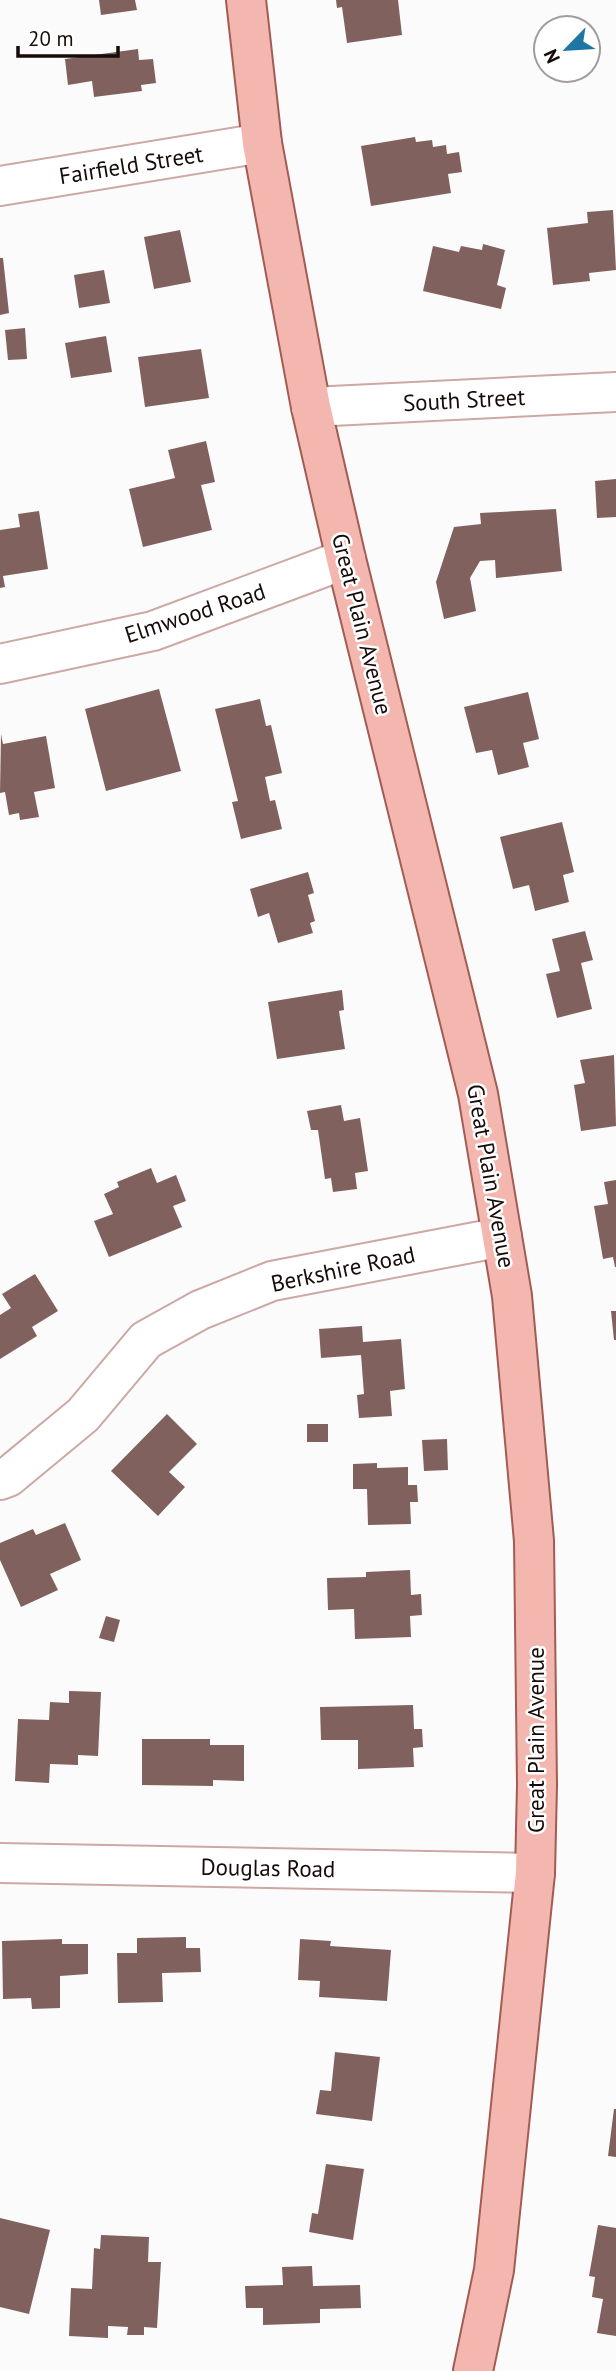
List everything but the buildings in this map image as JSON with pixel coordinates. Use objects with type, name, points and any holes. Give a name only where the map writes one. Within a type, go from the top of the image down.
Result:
[{"type":"main road","name":"Great Plain Avenue","points":[[246,0],[262,143],[312,407],[346,559],[478,1094],[512,1297],[534,1541],[537,1785],[535,1872],[494,2270],[473,2371]]},
{"type":"street","name":"Fairfield Street","points":[[0,186],[262,143]]},
{"type":"street","name":"South Street","points":[[312,407],[616,392]]},
{"type":"street","name":"Elmwood Road","points":[[0,664],[153,631],[346,559]]},
{"type":"street","name":"Berkshire Road","points":[[0,1480],[8,1477],[83,1415],[146,1340],[200,1310],[272,1281],[502,1237]]},
{"type":"street","name":"Douglas Road","points":[[0,1863],[535,1872]]}]
